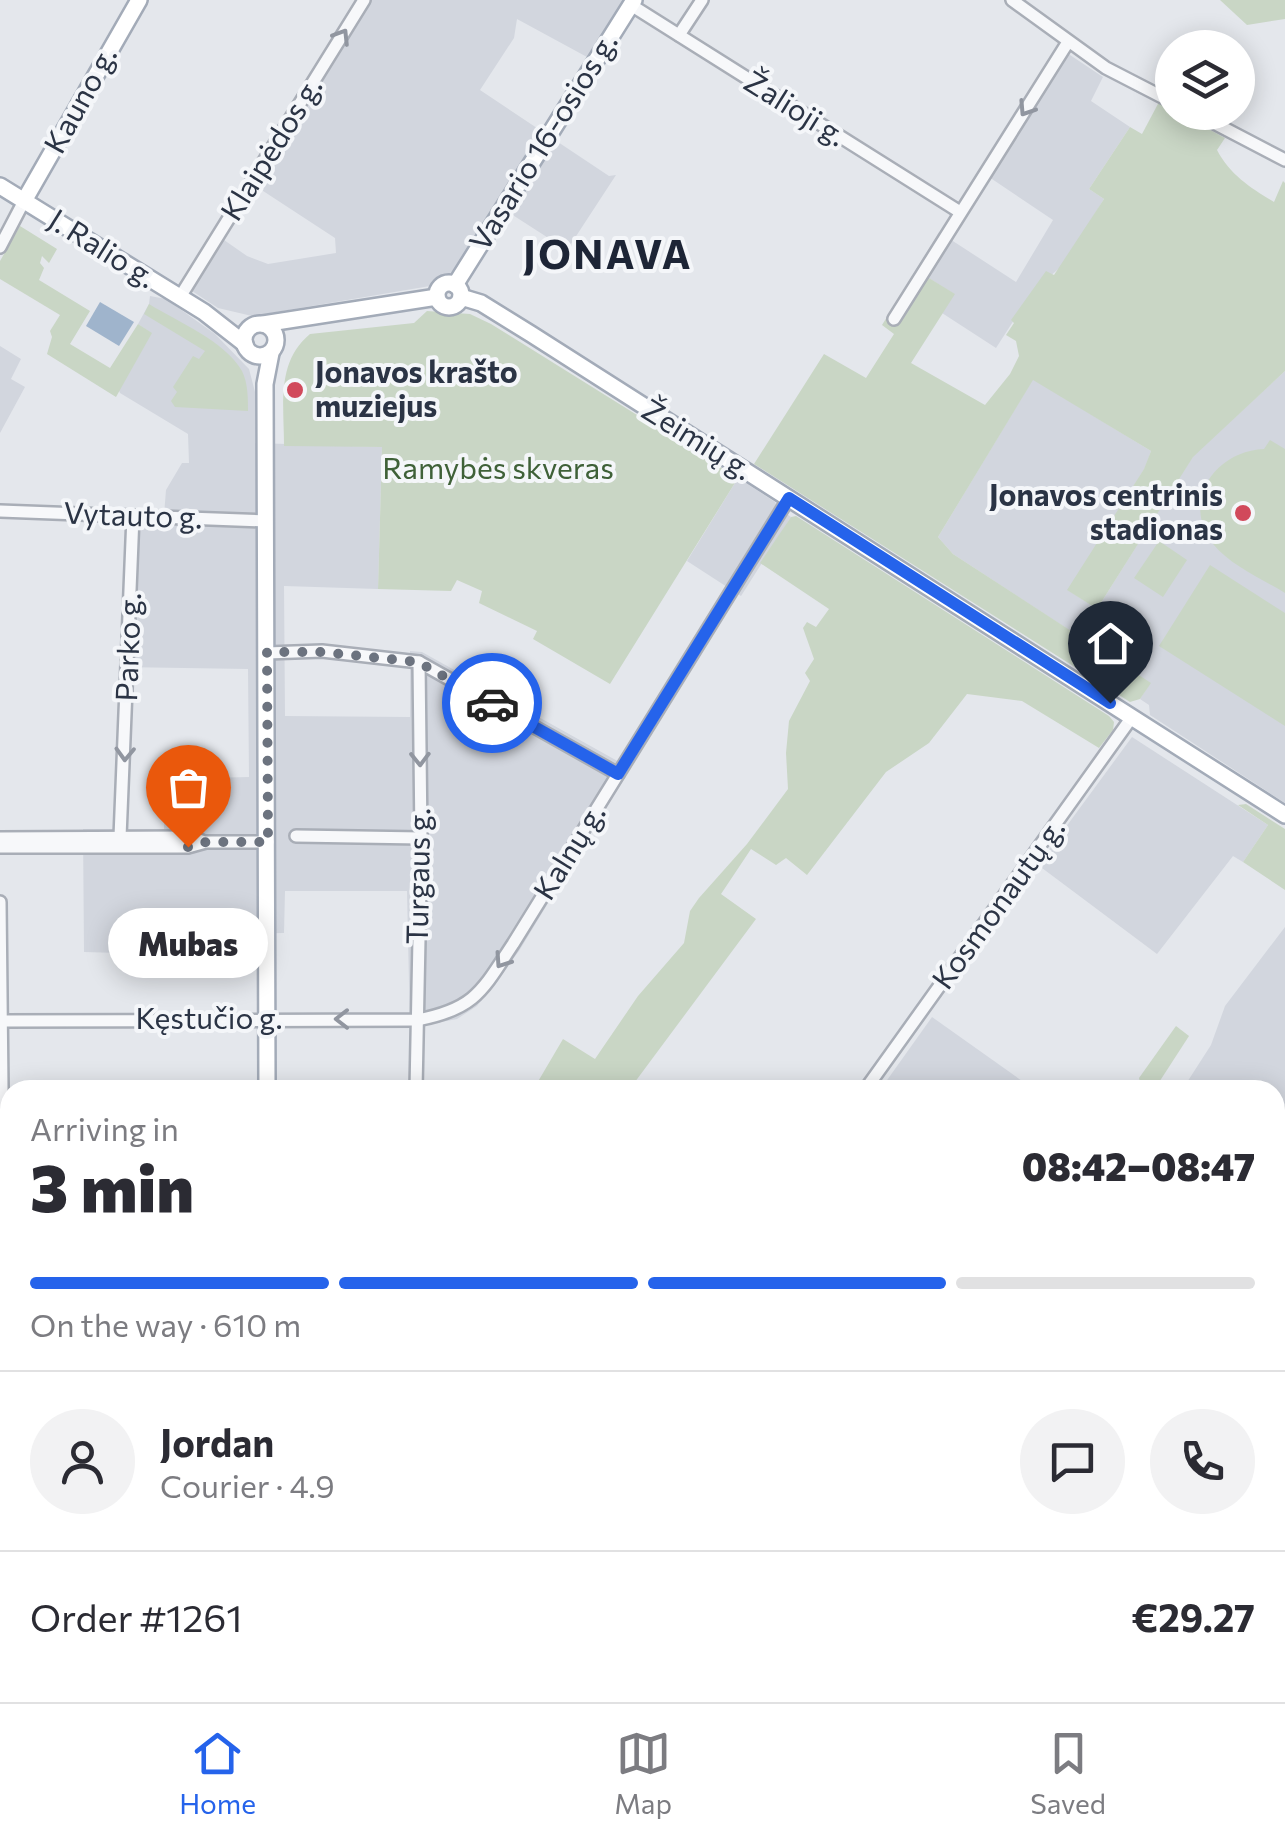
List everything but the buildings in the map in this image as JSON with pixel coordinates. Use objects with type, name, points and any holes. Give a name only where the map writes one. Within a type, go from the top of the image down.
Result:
[{"type":"main road","name":"Kauno g.","points":[[24,201],[139,0]]},
{"type":"main road","name":"Vasario 16-osios g.","points":[[458,291],[632,2]]},
{"type":"main road","name":"J. Ralio g.","points":[[0,186],[204,312],[248,349]]},
{"type":"main road","points":[[265,384],[248,349],[246,334],[258,325],[437,297],[444,284],[458,291]]},
{"type":"main road","name":"Žeimių g.","points":[[458,291],[481,302],[1285,815]]},
{"type":"main road","name":"J. Ralio g.","points":[[204,312],[258,325]]},
{"type":"main road","points":[[248,349],[261,356],[309,317]]},
{"type":"main road","points":[[258,325],[272,329],[274,348],[265,384],[267,1080]]},
{"type":"street","name":"Klaipėdos g.","points":[[180,297],[364,0]]},
{"type":"street","points":[[679,35],[702,0]]},
{"type":"street","points":[[1012,0],[1106,68],[1155,93]]},
{"type":"street","name":"Žalioji g.","points":[[632,2],[960,212]]},
{"type":"street","points":[[894,320],[1068,42]]},
{"type":"street","points":[[1228,130],[1285,160]]},
{"type":"street","points":[[0,246],[24,201]]},
{"type":"street","name":"Kalnų g.","points":[[417,1020],[451,1013],[482,988],[789,498]]},
{"type":"street","name":"Vytauto g.","points":[[0,511],[266,521]]},
{"type":"street","name":"Parko g.","points":[[120,837],[133,516]]},
{"type":"street","points":[[267,652],[322,652],[418,662],[618,774]]},
{"type":"street","name":"Turgaus g.","points":[[416,1080],[421,838],[418,662]]},
{"type":"street","name":"Kosmonautų g.","points":[[872,1080],[1132,717]]},
{"type":"street","points":[[296,836],[421,838]]},
{"type":"street","points":[[0,838],[188,837],[206,842],[268,842]]},
{"type":"street","points":[[0,847],[188,847],[206,842]]},
{"type":"street","points":[[0,902],[1,1080]]},
{"type":"street","name":"Kęstučio g.","points":[[0,1021],[417,1020]]},
{"type":"shaded area","points":[[369,0],[624,0],[587,57],[517,19],[514,38],[480,90],[609,176],[616,175],[567,250],[497,205],[454,270],[436,285],[252,316],[218,308],[192,291],[224,240],[247,256],[268,264],[336,253],[335,238],[257,187]]},
{"type":"shaded area","points":[[1067,53],[1103,77],[1091,101],[1130,127],[1089,189],[1104,199],[1064,264],[1032,292],[996,348],[942,313],[954,294],[916,270],[939,232],[1016,282],[1053,220],[989,177]]},
{"type":"shaded area","points":[[150,296],[166,299],[215,334],[249,369],[255,392],[255,443],[382,447],[378,589],[284,586],[285,716],[410,717],[410,651],[422,652],[630,768],[519,951],[477,1006],[457,1019],[410,1028],[407,891],[285,891],[284,933],[180,935],[179,945],[133,946],[132,961],[120,960],[119,953],[84,952],[83,829],[164,829],[165,790],[204,790],[206,778],[249,777],[248,669],[121,667],[130,514],[164,515],[166,490],[182,463],[189,463],[188,434],[120,393],[118,388],[151,333],[138,324]]},
{"type":"shaded area","points":[[0,346],[21,359],[11,379],[25,387],[0,433]]},
{"type":"shaded area","points":[[1285,371],[1285,803],[1150,715],[1149,705],[1140,699],[1150,683],[953,554],[938,537],[1033,379],[1151,451],[1145,468],[1068,590],[1097,609],[1193,456]]},
{"type":"shaded area","points":[[738,478],[791,517],[741,596],[687,561]]},
{"type":"shaded area","points":[[1132,737],[1268,825],[1243,862],[1233,856],[1157,954],[1038,865]]},
{"type":"shaded area","points":[[1285,927],[1285,1080],[1188,1080],[1211,1045],[1225,1006]]},
{"type":"shaded area","points":[[932,1017],[1021,1080],[887,1080]]},
{"type":"green space","points":[[1220,0],[1285,0],[1285,19],[1247,25]]},
{"type":"green space","points":[[1155,110],[1155,130],[1210,130],[1225,138],[1217,150],[1222,159],[1235,174],[1274,202],[1285,183],[1285,371],[1193,457],[1097,609],[1067,590],[1144,469],[1151,451],[1033,380],[938,537],[953,554],[1151,683],[1140,699],[1130,702],[754,464],[824,354],[866,378],[894,334],[882,325],[916,270],[955,294],[911,363],[985,405],[1019,356],[1016,341],[1006,335],[1014,323],[1011,320],[1046,271],[1054,275],[1104,199],[1089,189],[1130,127],[1142,134]]},
{"type":"green space","points":[[20,226],[57,249],[49,263],[42,256],[40,263],[44,268],[39,280],[90,311],[70,344],[110,368],[138,324],[152,333],[116,397],[47,354],[50,331],[60,315],[0,279],[0,261]]},
{"type":"green space","points":[[149,304],[213,341],[234,360],[245,380],[248,411],[175,407],[171,401],[177,392],[173,387],[193,356],[199,359],[205,351],[144,314]]},
{"type":"green space","name":"Ramybės skveras","points":[[427,311],[470,314],[491,324],[738,478],[610,684],[533,639],[537,631],[479,603],[482,591],[457,580],[451,591],[378,589],[382,447],[284,446],[287,371],[299,345],[310,334],[414,323]]},
{"type":"green space","name":"Jonavos centrinis stadionas","points":[[1270,440],[1285,449],[1285,593],[1220,552],[1204,527],[1200,511],[1202,495],[1218,468],[1231,458],[1264,449]]},
{"type":"green space","points":[[796,516],[1109,716],[1114,722],[1113,730],[1099,748],[1022,701],[967,694],[929,743],[886,772],[807,875],[786,858],[776,865],[751,849],[721,894],[756,919],[636,1080],[539,1080],[563,1039],[595,1059],[638,996],[684,943],[690,911],[699,898],[747,844],[788,789],[789,721],[810,681],[805,673],[814,659],[803,628],[807,622],[816,627],[829,609],[760,563],[791,517]]},
{"type":"green space","points":[[1159,541],[1187,560],[1163,597],[1134,578]]},
{"type":"green space","points":[[1210,565],[1285,613],[1285,726],[1159,646]]},
{"type":"green space","points":[[1246,804],[1285,829],[1285,890],[1243,862],[1268,825],[1238,805]]},
{"type":"green space","points":[[1176,1026],[1189,1036],[1160,1080],[1139,1078]]},
{"type":"water","points":[[100,302],[134,322],[119,346],[86,326]]},
{"type":"way so far","points":[[188,847],[206,842],[268,842],[267,652],[322,652],[418,662],[492,703]]},
{"type":"place","name":"Jonavos krašto muziejus","points":[[295,390]]},
{"type":"place","name":"Jonavos centrinis stadionas","points":[[1243,513]]},
{"type":"place","name":"Mubas","points":[[188,847]]},
{"type":"district","name":"JONAVA","points":[[608,255]]},
{"type":"route","points":[[492,703],[618,774],[789,498],[1110,703]]}]
